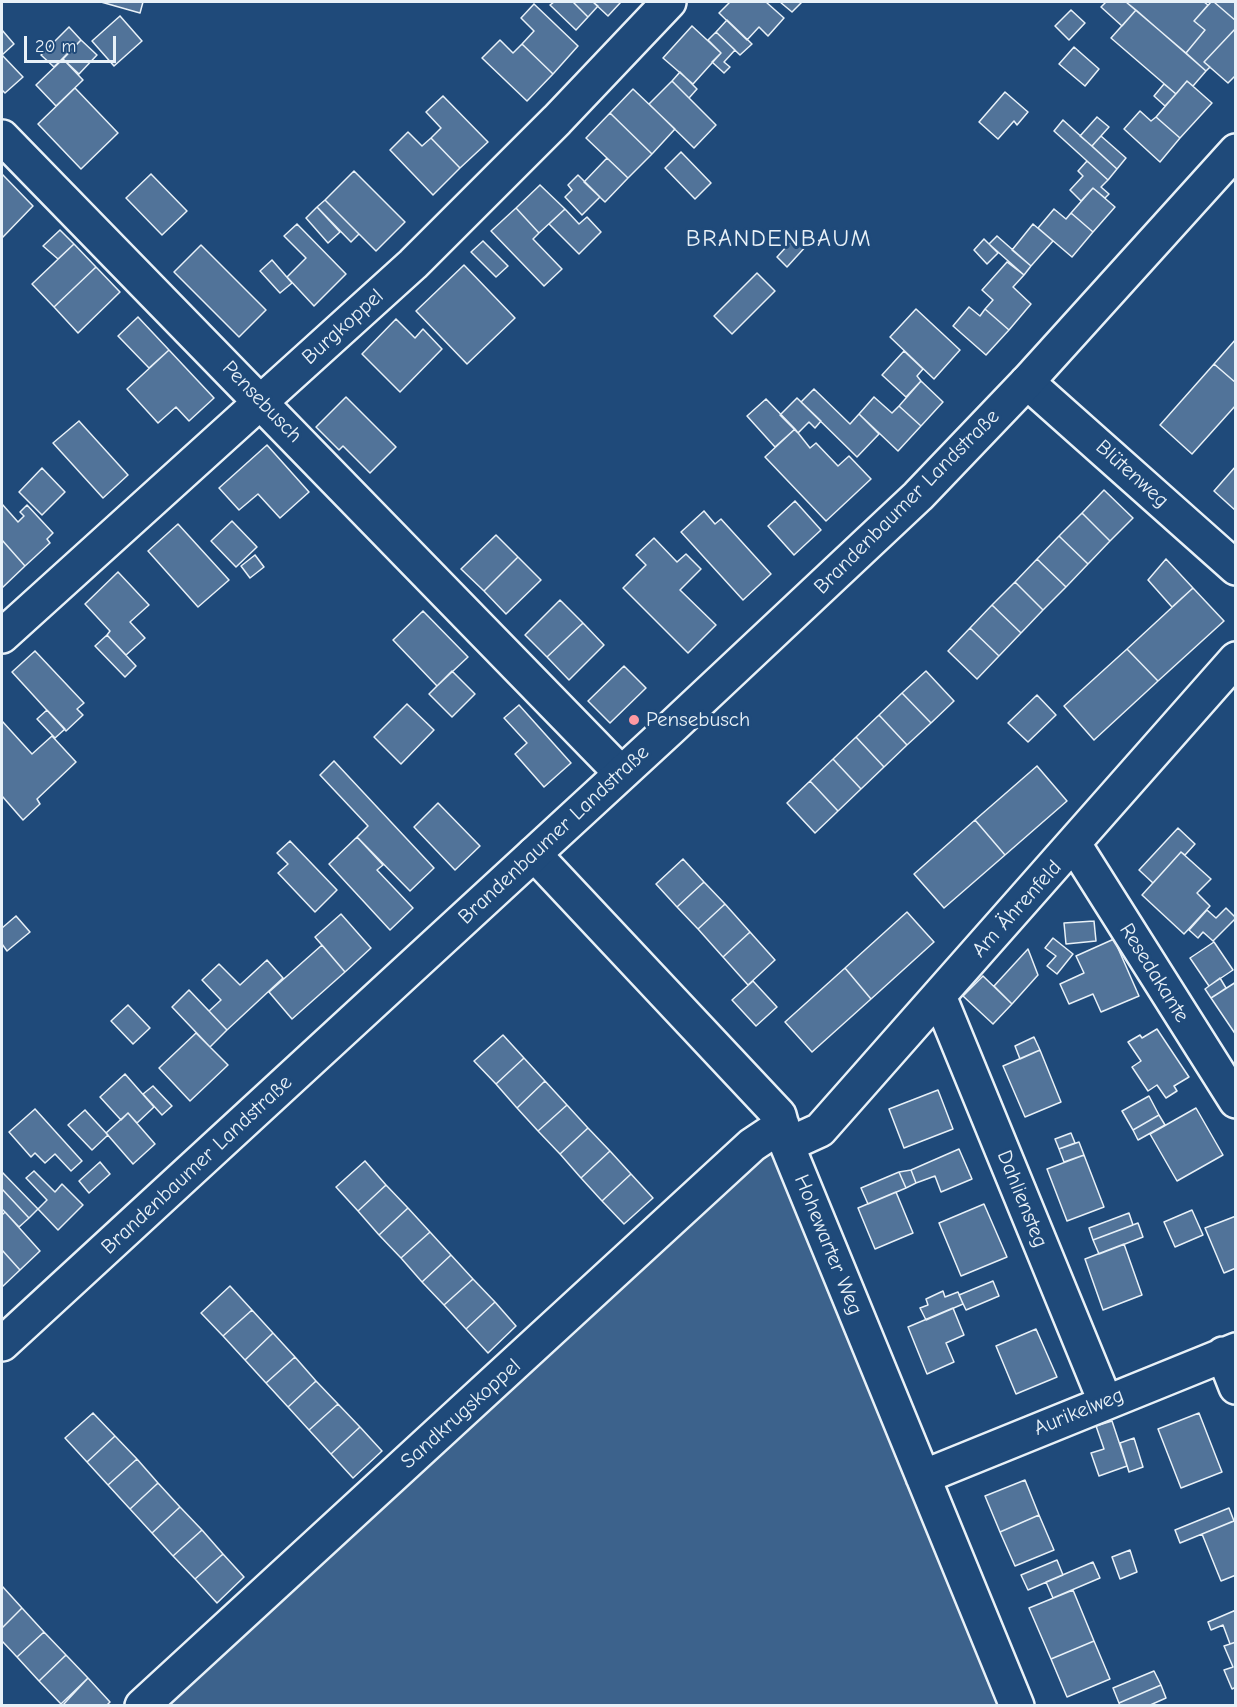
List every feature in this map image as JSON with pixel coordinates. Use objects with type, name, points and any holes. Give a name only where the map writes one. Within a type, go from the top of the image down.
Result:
[{"type":"street","name":"Burgkoppel","points":[[2,636],[413,264],[557,120],[669,2]]},
{"type":"street","name":"Pensebusch","points":[[2,136],[621,773]]},
{"type":"street","name":"Brandenbaumer Landstraße","points":[[2,1344],[910,504],[1027,382],[1236,150]]},
{"type":"street","name":"Blütenweg","points":[[1027,382],[1236,568]]},
{"type":"street","name":"Am Ährenfeld","points":[[785,1135],[820,1130],[1236,659]]},
{"type":"street","name":"Resedakante","points":[[1074,844],[1236,1101]]},
{"type":"street","name":"Hohewarter Weg","points":[[534,854],[779,1116],[1017,1706]]},
{"type":"street","name":"Dahliensteg","points":[[939,996],[1105,1401]]},
{"type":"street","name":"Sandkrugskoppel","points":[[142,1706],[752,1145],[785,1135]]},
{"type":"street","name":"Aurikelweg","points":[[923,1477],[1229,1352]]},
{"type":"street","points":[[1229,1352],[1236,1387]]},
{"type":"shaded area","points":[[772,1143],[1002,1706],[157,1706]]},
{"type":"building","points":[[101,2],[143,2],[140,13]]},
{"type":"building","points":[[554,2],[573,2],[588,17],[576,30],[550,5]]},
{"type":"building","points":[[573,2],[593,2],[598,6],[588,17]]},
{"type":"building","points":[[593,2],[621,2],[608,16]]},
{"type":"building","points":[[730,2],[766,2],[784,18],[768,36],[759,27],[747,40],[719,13]]},
{"type":"building","points":[[780,2],[802,2],[792,12]]},
{"type":"building","points":[[1106,2],[1126,2],[1136,10],[1122,26],[1101,7]]},
{"type":"building","points":[[1126,2],[1204,2],[1208,5],[1194,21],[1205,30],[1186,53]]},
{"type":"building","points":[[1211,2],[1214,2],[1236,21],[1236,28],[1204,62],[1210,67],[1206,71],[1186,53],[1205,30],[1194,21]]},
{"type":"building","points":[[1214,2],[1236,2],[1236,21]]},
{"type":"building","points":[[534,4],[578,46],[553,74],[522,44],[534,31],[521,18]]},
{"type":"building","points":[[1071,10],[1085,23],[1069,40],[1055,26]]},
{"type":"building","points":[[1136,10],[1206,71],[1193,86],[1187,81],[1176,94],[1111,38]]},
{"type":"building","points":[[120,16],[142,41],[114,66],[92,41]]},
{"type":"building","points":[[727,20],[752,44],[740,55],[716,32]]},
{"type":"building","points":[[692,26],[721,53],[693,84],[663,58]]},
{"type":"building","points":[[69,27],[81,40],[54,67],[41,55]]},
{"type":"building","points":[[1236,28],[1236,75],[1228,83],[1204,62]]},
{"type":"building","points":[[2,30],[14,44],[2,55]]},
{"type":"building","points":[[716,32],[735,50],[724,62],[730,67],[724,73],[712,62],[721,53],[708,40]]},
{"type":"building","points":[[81,40],[97,55],[79,74],[63,59]]},
{"type":"building","points":[[500,40],[513,53],[522,44],[553,74],[527,101],[482,58]]},
{"type":"building","points":[[1074,47],[1099,69],[1085,86],[1059,64]]},
{"type":"building","points":[[2,55],[23,77],[5,93],[2,90]]},
{"type":"building","points":[[63,59],[83,80],[56,106],[36,85]]},
{"type":"building","points":[[680,72],[697,89],[689,98],[672,81]]},
{"type":"building","points":[[672,81],[716,125],[694,148],[649,104]]},
{"type":"building","points":[[1187,81],[1212,103],[1180,138],[1156,117]]},
{"type":"building","points":[[1164,84],[1176,94],[1165,106],[1154,96]]},
{"type":"building","points":[[75,88],[118,133],[81,169],[38,124]]},
{"type":"building","points":[[633,89],[675,129],[652,154],[610,113]]},
{"type":"building","points":[[1005,92],[1028,112],[1017,125],[1014,121],[998,139],[979,122]]},
{"type":"building","points":[[443,96],[488,142],[460,168],[431,138],[441,128],[426,112]]},
{"type":"building","points":[[1140,111],[1151,121],[1156,117],[1180,138],[1160,162],[1124,129]]},
{"type":"building","points":[[610,113],[652,154],[628,178],[586,138]]},
{"type":"building","points":[[1097,117],[1109,127],[1092,146],[1080,136]]},
{"type":"building","points":[[1063,120],[1117,169],[1108,180],[1054,131]]},
{"type":"building","points":[[408,132],[422,146],[431,138],[460,168],[433,195],[390,150]]},
{"type":"building","points":[[1101,136],[1126,158],[1117,169],[1092,146]]},
{"type":"building","points":[[681,152],[711,183],[695,199],[665,168]]},
{"type":"building","points":[[607,158],[628,178],[605,202],[584,182]]},
{"type":"building","points":[[1087,161],[1108,180],[1101,187],[1109,194],[1105,198],[1093,188],[1081,201],[1070,190],[1083,176],[1078,171]]},
{"type":"building","points":[[354,171],[405,222],[376,251],[325,200]]},
{"type":"building","points":[[2,174],[33,206],[2,238]]},
{"type":"building","points":[[151,174],[187,211],[162,235],[126,198]]},
{"type":"building","points":[[578,175],[600,197],[582,215],[565,197],[572,190],[568,185]]},
{"type":"building","points":[[540,185],[565,209],[539,233],[516,208]]},
{"type":"building","points":[[1093,188],[1115,207],[1093,232],[1071,213]]},
{"type":"building","points":[[325,200],[359,234],[351,242],[317,207]]},
{"type":"building","points":[[317,207],[340,232],[328,243],[306,218]]},
{"type":"building","points":[[516,208],[539,233],[533,239],[562,269],[544,286],[491,231]]},
{"type":"building","points":[[565,209],[579,224],[587,217],[601,232],[579,254],[549,224]]},
{"type":"building","points":[[1054,209],[1066,219],[1071,213],[1093,232],[1072,257],[1038,228]]},
{"type":"building","points":[[297,224],[346,274],[314,306],[287,277],[306,258],[284,236]]},
{"type":"building","points":[[1033,224],[1053,241],[1031,266],[1012,250]]},
{"type":"building","points":[[60,230],[74,244],[58,259],[43,246]]},
{"type":"building","points":[[798,234],[808,244],[787,267],[777,257]]},
{"type":"building","points":[[997,236],[1031,266],[1024,275],[989,244]]},
{"type":"building","points":[[984,239],[998,253],[987,264],[974,250]]},
{"type":"building","points":[[483,241],[508,266],[496,277],[471,252]]},
{"type":"building","points":[[74,244],[96,267],[54,307],[32,284]]},
{"type":"building","points":[[201,245],[266,310],[239,337],[174,272]]},
{"type":"building","points":[[272,260],[292,283],[280,293],[260,271]]},
{"type":"building","points":[[1007,262],[1024,275],[1013,287],[1031,304],[1009,330],[985,309],[993,300],[982,290]]},
{"type":"building","points":[[464,265],[515,318],[467,364],[416,311]]},
{"type":"building","points":[[96,267],[120,292],[78,333],[54,307]]},
{"type":"building","points":[[757,273],[775,291],[732,334],[714,316]]},
{"type":"building","points":[[969,307],[980,316],[985,309],[1009,330],[986,355],[953,326]]},
{"type":"building","points":[[916,309],[960,350],[934,379],[890,337]]},
{"type":"building","points":[[138,317],[169,350],[149,368],[118,336]]},
{"type":"building","points":[[396,319],[415,338],[423,329],[442,349],[400,392],[362,354]]},
{"type":"building","points":[[1236,339],[1236,383],[1214,364]]},
{"type":"building","points":[[169,350],[214,398],[189,421],[176,407],[158,423],[127,389]]},
{"type":"building","points":[[904,351],[923,369],[917,376],[921,381],[906,397],[882,375]]},
{"type":"building","points":[[1214,364],[1236,383],[1236,405],[1192,454],[1160,425]]},
{"type":"building","points":[[921,381],[943,402],[921,426],[899,406]]},
{"type":"building","points":[[814,389],[850,424],[859,414],[879,434],[857,457],[801,402]]},
{"type":"building","points":[[346,397],[396,447],[370,473],[343,446],[339,450],[316,427]]},
{"type":"building","points":[[874,397],[892,413],[899,406],[921,426],[898,451],[859,414]]},
{"type":"building","points":[[797,398],[821,421],[815,428],[809,422],[798,433],[780,415]]},
{"type":"building","points":[[766,399],[795,429],[775,447],[747,416]]},
{"type":"building","points":[[79,421],[128,475],[103,498],[53,443]]},
{"type":"building","points":[[795,429],[810,448],[816,443],[838,466],[849,456],[871,479],[826,521],[765,457]]},
{"type":"building","points":[[267,445],[309,492],[280,518],[258,494],[239,510],[219,488]]},
{"type":"building","points":[[1236,466],[1236,511],[1214,491]]},
{"type":"building","points":[[42,468],[65,492],[42,515],[19,492]]},
{"type":"building","points":[[1104,490],[1133,518],[1110,541],[1082,513]]},
{"type":"building","points":[[795,501],[821,530],[794,555],[768,526]]},
{"type":"building","points":[[2,504],[18,522],[24,516],[20,512],[27,505],[53,533],[47,539],[50,543],[25,566],[2,540]]},
{"type":"building","points":[[704,511],[715,524],[721,519],[771,574],[743,600],[681,532]]},
{"type":"building","points":[[1082,513],[1110,541],[1088,564],[1059,536]]},
{"type":"building","points":[[232,521],[257,547],[236,567],[211,541]]},
{"type":"building","points":[[178,524],[229,580],[198,607],[148,551]]},
{"type":"building","points":[[496,535],[518,557],[484,591],[461,569]]},
{"type":"building","points":[[1059,536],[1088,564],[1066,587],[1037,559]]},
{"type":"building","points":[[654,538],[677,562],[686,554],[701,569],[680,590],[716,625],[688,653],[623,588],[646,565],[636,555]]},
{"type":"building","points":[[2,540],[25,566],[2,588]]},
{"type":"building","points":[[255,555],[264,567],[250,578],[241,566]]},
{"type":"building","points":[[518,557],[541,580],[506,614],[484,591]]},
{"type":"building","points":[[1037,559],[1066,587],[1043,610],[1015,582]]},
{"type":"building","points":[[1166,559],[1193,588],[1172,607],[1148,580]]},
{"type":"building","points":[[118,572],[149,605],[130,622],[145,638],[126,655],[107,635],[110,631],[85,604]]},
{"type":"building","points":[[1015,582],[1043,610],[1021,633],[992,605]]},
{"type":"building","points":[[1193,588],[1224,621],[1158,681],[1127,649]]},
{"type":"building","points":[[560,600],[583,623],[547,657],[525,635]]},
{"type":"building","points":[[992,605],[1021,633],[999,656],[970,628]]},
{"type":"building","points":[[423,611],[468,657],[437,686],[393,640]]},
{"type":"building","points":[[583,623],[604,645],[569,680],[547,657]]},
{"type":"building","points":[[970,628],[999,656],[977,679],[948,651]]},
{"type":"building","points":[[107,635],[136,666],[125,677],[95,646]]},
{"type":"building","points":[[1127,649],[1158,681],[1094,740],[1064,706]]},
{"type":"building","points":[[35,651],[84,703],[77,709],[83,715],[66,731],[12,672]]},
{"type":"building","points":[[624,666],[646,688],[610,723],[588,701]]},
{"type":"building","points":[[452,671],[475,694],[452,717],[429,694]]},
{"type":"building","points":[[926,671],[954,701],[931,723],[902,693]]},
{"type":"building","points":[[902,693],[931,723],[907,745],[879,715]]},
{"type":"building","points":[[1037,695],[1056,715],[1028,742],[1008,723]]},
{"type":"building","points":[[407,704],[434,730],[401,764],[374,737]]},
{"type":"building","points":[[519,705],[571,763],[544,787],[515,754],[527,743],[504,718]]},
{"type":"building","points":[[47,710],[65,729],[55,738],[37,719]]},
{"type":"building","points":[[879,715],[907,745],[884,767],[856,737]]},
{"type":"building","points":[[2,721],[32,754],[52,736],[76,762],[37,799],[40,804],[23,820],[2,796]]},
{"type":"building","points":[[856,737],[884,767],[861,789],[833,759]]},
{"type":"building","points":[[833,759],[861,789],[838,811],[810,781]]},
{"type":"building","points":[[334,761],[434,868],[410,891],[357,837],[368,826],[320,775]]},
{"type":"building","points":[[1037,766],[1067,801],[1005,855],[975,820]]},
{"type":"building","points":[[810,781],[838,811],[815,833],[787,803]]},
{"type":"building","points":[[438,803],[480,846],[455,870],[414,827]]},
{"type":"building","points":[[975,820],[1005,855],[944,908],[914,874]]},
{"type":"building","points":[[1178,828],[1195,844],[1185,855],[1181,852],[1153,883],[1139,870]]},
{"type":"building","points":[[357,837],[383,865],[377,870],[413,908],[390,930],[329,864]]},
{"type":"building","points":[[290,841],[337,890],[315,912],[278,873],[288,864],[277,853]]},
{"type":"building","points":[[1181,852],[1211,879],[1197,893],[1210,906],[1184,934],[1142,895]]},
{"type":"building","points":[[683,859],[704,882],[677,907],[656,884]]},
{"type":"building","points":[[704,882],[725,904],[698,929],[677,907]]},
{"type":"building","points":[[725,904],[750,932],[723,957],[698,929]]},
{"type":"building","points":[[1226,908],[1236,918],[1213,941],[1203,932],[1198,938],[1189,930],[1207,910],[1216,918]]},
{"type":"building","points":[[907,912],[934,942],[871,999],[845,968]]},
{"type":"building","points":[[341,914],[371,948],[345,972],[315,937]]},
{"type":"building","points":[[16,916],[30,932],[7,951],[2,944],[2,928]]},
{"type":"building","points":[[1094,921],[1096,941],[1066,944],[1064,923]]},
{"type":"building","points":[[750,932],[775,960],[748,985],[723,957]]},
{"type":"building","points":[[1053,938],[1073,954],[1057,974],[1047,966],[1056,956],[1045,948]]},
{"type":"building","points":[[1114,939],[1139,996],[1101,1012],[1093,994],[1069,1004],[1060,984],[1084,973],[1076,956]]},
{"type":"building","points":[[1214,942],[1233,970],[1209,986],[1190,958]]},
{"type":"building","points":[[322,945],[345,972],[292,1019],[269,992]]},
{"type":"building","points":[[1028,949],[1038,975],[1012,1004],[994,986]]},
{"type":"building","points":[[267,960],[283,978],[227,1030],[209,1011],[221,1000],[202,980],[219,964],[240,985]]},
{"type":"building","points":[[845,968],[871,999],[812,1052],[785,1022]]},
{"type":"building","points":[[983,976],[1012,1004],[993,1024],[963,996]]},
{"type":"building","points":[[1220,978],[1226,988],[1211,998],[1205,989]]},
{"type":"building","points":[[753,981],[777,1007],[756,1026],[732,1000]]},
{"type":"building","points":[[1236,982],[1236,1035],[1211,998]]},
{"type":"building","points":[[189,990],[227,1030],[210,1047],[172,1007]]},
{"type":"building","points":[[128,1005],[150,1028],[133,1044],[111,1021]]},
{"type":"building","points":[[1157,1029],[1189,1077],[1174,1086],[1177,1091],[1166,1098],[1157,1085],[1148,1091],[1132,1067],[1141,1061],[1128,1042],[1140,1035],[1142,1038]]},
{"type":"building","points":[[196,1033],[228,1065],[190,1101],[159,1068]]},
{"type":"building","points":[[503,1035],[524,1058],[496,1084],[474,1061]]},
{"type":"building","points":[[1034,1037],[1040,1050],[1020,1059],[1015,1046]]},
{"type":"building","points":[[1040,1050],[1061,1102],[1025,1117],[1003,1066]]},
{"type":"building","points":[[524,1058],[545,1081],[517,1108],[496,1084]]},
{"type":"building","points":[[125,1074],[154,1107],[137,1123],[128,1113],[121,1120],[100,1097]]},
{"type":"building","points":[[545,1081],[567,1105],[538,1131],[517,1108]]},
{"type":"building","points":[[153,1086],[172,1106],[162,1115],[143,1094]]},
{"type":"building","points":[[938,1090],[953,1129],[904,1148],[889,1109]]},
{"type":"building","points":[[1149,1096],[1159,1115],[1133,1130],[1122,1111]]},
{"type":"building","points":[[567,1105],[588,1128],[560,1154],[538,1131]]},
{"type":"building","points":[[1196,1108],[1223,1155],[1177,1181],[1150,1134]]},
{"type":"building","points":[[35,1109],[82,1161],[71,1171],[55,1154],[45,1163],[35,1153],[31,1157],[9,1132]]},
{"type":"building","points":[[85,1110],[108,1135],[92,1150],[68,1125]]},
{"type":"building","points":[[128,1113],[155,1144],[133,1164],[106,1133]]},
{"type":"building","points":[[1159,1115],[1165,1125],[1138,1140],[1133,1130]]},
{"type":"building","points":[[588,1128],[610,1151],[581,1178],[560,1154]]},
{"type":"building","points":[[1071,1133],[1075,1143],[1059,1149],[1055,1139]]},
{"type":"building","points":[[1079,1142],[1084,1155],[1064,1162],[1059,1149]]},
{"type":"building","points":[[959,1149],[972,1179],[941,1192],[935,1176],[916,1183],[911,1170]]},
{"type":"building","points":[[610,1151],[631,1174],[602,1201],[581,1178]]},
{"type":"building","points":[[1084,1155],[1104,1207],[1067,1221],[1047,1169]]},
{"type":"building","points":[[365,1161],[386,1185],[358,1211],[336,1187]]},
{"type":"building","points":[[100,1162],[110,1174],[89,1193],[79,1181]]},
{"type":"building","points":[[911,1170],[916,1183],[906,1188],[899,1172]]},
{"type":"building","points":[[34,1171],[55,1192],[62,1184],[83,1205],[58,1230],[38,1209],[47,1200],[26,1178]]},
{"type":"building","points":[[2,1172],[38,1209],[29,1218],[2,1189]]},
{"type":"building","points":[[899,1172],[906,1188],[868,1204],[861,1188]]},
{"type":"building","points":[[631,1174],[653,1198],[624,1224],[602,1201]]},
{"type":"building","points":[[386,1185],[408,1208],[379,1235],[358,1211]]},
{"type":"building","points":[[2,1189],[29,1218],[19,1227],[2,1209]]},
{"type":"building","points":[[896,1192],[913,1233],[875,1249],[858,1208]]},
{"type":"building","points":[[984,1204],[1007,1257],[961,1276],[939,1223]]},
{"type":"building","points":[[408,1208],[430,1232],[401,1258],[379,1235]]},
{"type":"building","points":[[1192,1210],[1203,1235],[1175,1247],[1164,1222]]},
{"type":"building","points":[[5,1212],[40,1251],[20,1270],[2,1250],[2,1215]]},
{"type":"building","points":[[1129,1213],[1133,1225],[1093,1240],[1089,1228]]},
{"type":"building","points":[[1236,1216],[1236,1268],[1224,1273],[1205,1228]]},
{"type":"building","points":[[1138,1223],[1143,1237],[1099,1254],[1093,1240]]},
{"type":"building","points":[[430,1232],[451,1255],[422,1282],[401,1258]]},
{"type":"building","points":[[1124,1244],[1142,1295],[1103,1310],[1085,1259]]},
{"type":"building","points":[[2,1250],[20,1270],[2,1287]]},
{"type":"building","points":[[451,1255],[473,1279],[444,1305],[422,1282]]},
{"type":"building","points":[[473,1279],[495,1302],[466,1329],[444,1305]]},
{"type":"building","points":[[993,1281],[999,1296],[966,1310],[959,1295]]},
{"type":"building","points":[[230,1286],[252,1310],[223,1336],[201,1313]]},
{"type":"building","points":[[943,1291],[945,1297],[958,1292],[963,1304],[926,1320],[920,1308],[928,1305],[926,1299]]},
{"type":"building","points":[[495,1302],[516,1326],[488,1353],[466,1329]]},
{"type":"building","points":[[953,1308],[964,1335],[946,1343],[954,1362],[927,1374],[908,1327]]},
{"type":"building","points":[[252,1310],[273,1333],[245,1360],[223,1336]]},
{"type":"building","points":[[1036,1329],[1057,1377],[1016,1394],[996,1346]]},
{"type":"building","points":[[273,1333],[295,1357],[266,1383],[245,1360]]},
{"type":"building","points":[[295,1357],[316,1381],[288,1407],[266,1383]]},
{"type":"building","points":[[316,1381],[338,1404],[309,1430],[288,1407]]},
{"type":"building","points":[[338,1404],[360,1427],[331,1454],[309,1430]]},
{"type":"building","points":[[93,1413],[115,1436],[87,1462],[65,1438]]},
{"type":"building","points":[[1199,1413],[1222,1472],[1181,1488],[1158,1429]]},
{"type":"building","points":[[1112,1421],[1127,1466],[1099,1476],[1091,1453],[1104,1449],[1096,1426]]},
{"type":"building","points":[[360,1427],[382,1451],[353,1478],[331,1454]]},
{"type":"building","points":[[115,1436],[137,1459],[108,1485],[87,1462]]},
{"type":"building","points":[[1134,1438],[1143,1467],[1129,1472],[1120,1443]]},
{"type":"building","points":[[137,1459],[158,1483],[130,1509],[108,1485]]},
{"type":"building","points":[[1025,1480],[1039,1515],[1000,1532],[985,1496]]},
{"type":"building","points":[[158,1483],[180,1507],[152,1533],[130,1509]]},
{"type":"building","points":[[180,1507],[202,1530],[173,1556],[152,1533]]},
{"type":"building","points":[[1229,1508],[1234,1521],[1180,1543],[1175,1530]]},
{"type":"building","points":[[1039,1515],[1054,1550],[1015,1566],[1000,1532]]},
{"type":"building","points":[[1236,1520],[1236,1575],[1221,1581],[1202,1534]]},
{"type":"building","points":[[202,1530],[223,1554],[195,1579],[173,1556]]},
{"type":"building","points":[[1130,1550],[1137,1572],[1120,1579],[1112,1557]]},
{"type":"building","points":[[223,1554],[244,1577],[217,1603],[195,1579]]},
{"type":"building","points":[[1057,1560],[1063,1575],[1028,1590],[1021,1575]]},
{"type":"building","points":[[1093,1562],[1100,1578],[1053,1598],[1046,1582]]},
{"type":"building","points":[[2,1586],[22,1608],[2,1628]]},
{"type":"building","points":[[1073,1590],[1094,1641],[1051,1659],[1029,1608]]},
{"type":"building","points":[[22,1608],[44,1632],[17,1657],[2,1641],[2,1628]]},
{"type":"building","points":[[1236,1610],[1236,1642],[1230,1644],[1223,1625],[1211,1630],[1208,1622]]},
{"type":"building","points":[[44,1632],[66,1655],[39,1681],[17,1657]]},
{"type":"building","points":[[1094,1641],[1110,1679],[1067,1697],[1051,1659]]},
{"type":"building","points":[[1236,1642],[1236,1687],[1232,1689],[1224,1670],[1233,1667],[1224,1646]]},
{"type":"building","points":[[66,1655],[88,1678],[61,1704],[39,1681]]},
{"type":"building","points":[[1154,1671],[1161,1685],[1119,1703],[1113,1688]]},
{"type":"building","points":[[88,1678],[110,1702],[106,1706],[62,1706]]},
{"type":"building","points":[[1161,1685],[1166,1698],[1148,1706],[1120,1706],[1119,1703]]},
{"type":"place","name":"Pensebusch","points":[[634,720]]},
{"type":"district","name":"BRANDENBAUM","points":[[779,239]]}]
